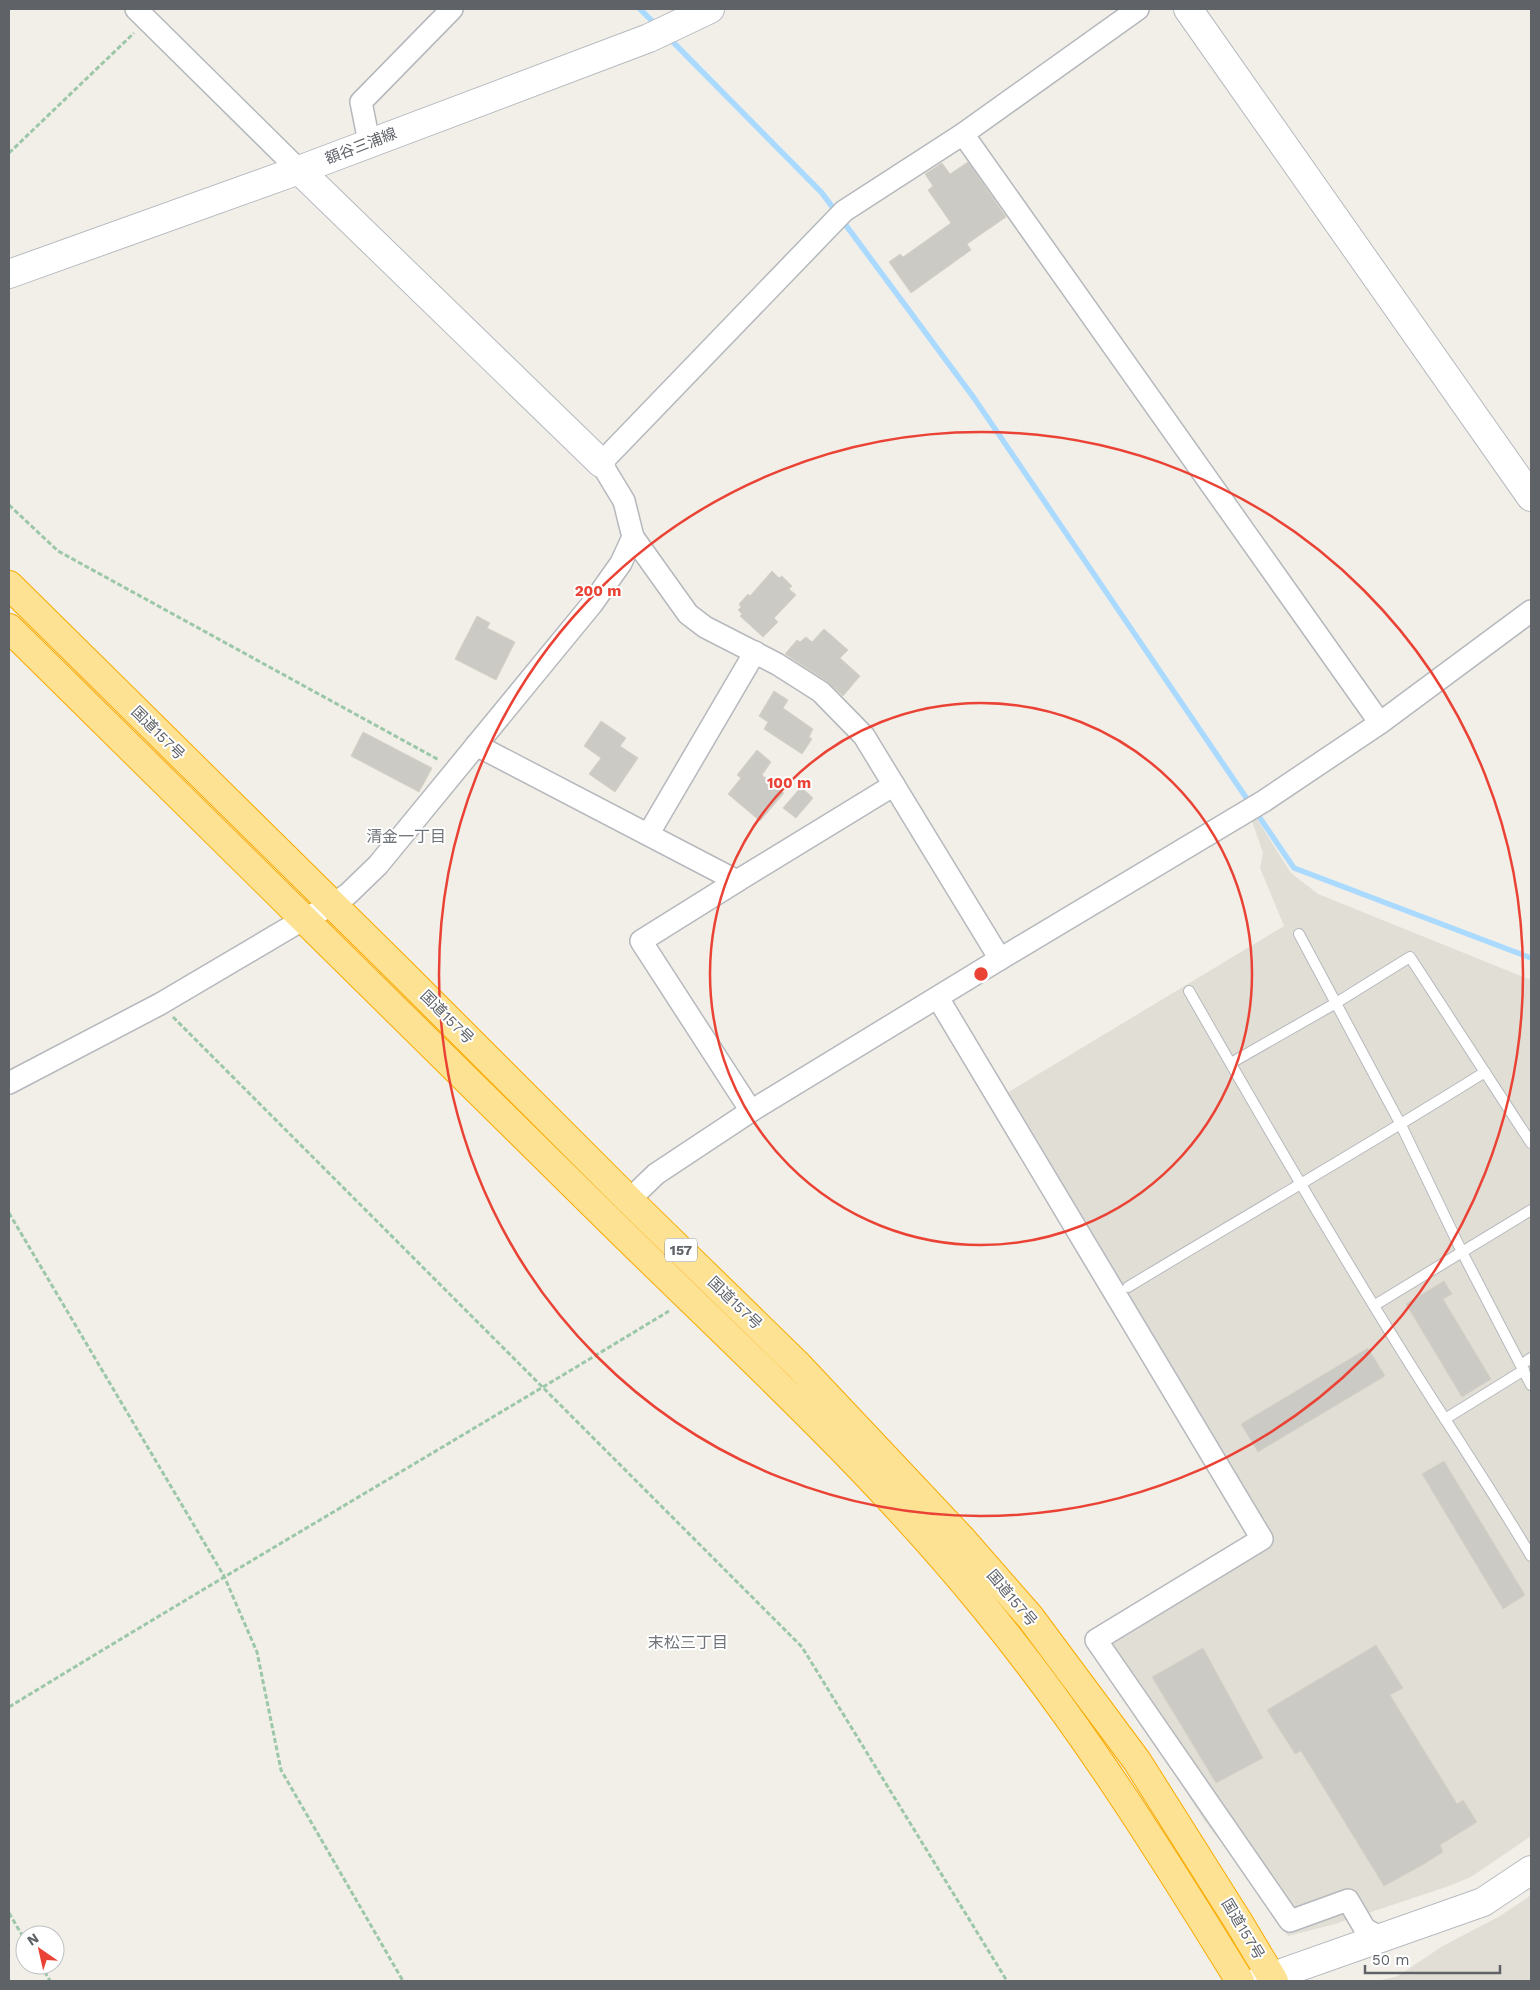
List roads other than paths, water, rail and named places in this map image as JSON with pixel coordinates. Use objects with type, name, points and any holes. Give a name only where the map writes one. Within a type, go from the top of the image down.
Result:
[{"type":"highway","name":"国道157号","points":[[9,585],[798,1365],[941,1516],[1030,1617],[1137,1761],[1238,1921],[1269,1980]]},
{"type":"highway","name":"国道157号","points":[[9,628],[835,1443],[931,1544],[988,1611],[1064,1712],[1112,1780],[1240,1981]]},
{"type":"street","points":[[369,142],[361,102],[452,9]]},
{"type":"street","name":"額谷三浦線","points":[[9,274],[298,170],[649,38],[680,25],[710,9]]},
{"type":"street","points":[[601,463],[838,217],[964,134],[1138,9]]},
{"type":"street","points":[[1188,9],[1531,497]]},
{"type":"street","points":[[142,14],[298,170],[601,463],[624,501],[633,537],[688,614],[705,627],[777,664],[820,692],[864,736],[1000,959]]},
{"type":"street","points":[[964,134],[1380,723]]},
{"type":"street","points":[[9,1083],[160,1004],[348,894],[378,865],[592,604],[621,563],[633,537]]},
{"type":"street","points":[[629,1200],[656,1174],[751,1111],[1264,801],[1380,723],[1531,611]]},
{"type":"street","points":[[649,833],[755,652]]},
{"type":"street","points":[[476,745],[649,833],[737,881]]},
{"type":"street","points":[[751,1111],[641,941],[894,785]]},
{"type":"street","points":[[938,998],[1262,1539],[1096,1640],[1290,1921],[1348,1900],[1365,1929],[1380,1937]]},
{"type":"street","points":[[1269,1980],[1380,1937],[1483,1902],[1531,1870]]},
{"type":"lane","points":[[1299,934],[1401,1125],[1462,1252],[1531,1386]]},
{"type":"lane","points":[[1231,1063],[1336,1003],[1410,957],[1531,1144]]},
{"type":"lane","points":[[1189,990],[1374,1305],[1531,1556]]},
{"type":"lane","points":[[1128,1287],[1401,1125],[1485,1072]]},
{"type":"lane","points":[[1374,1305],[1531,1210]]},
{"type":"lane","points":[[1445,1418],[1522,1368],[1531,1358]]},
{"type":"waterway","points":[[640,9],[657,26]]},
{"type":"waterway","points":[[669,38],[822,193],[974,398],[1294,868],[1531,958]]},
{"type":"district","name":"清金一丁目","points":[[406,836]]},
{"type":"district","name":"末松三丁目","points":[[688,1642]]}]
